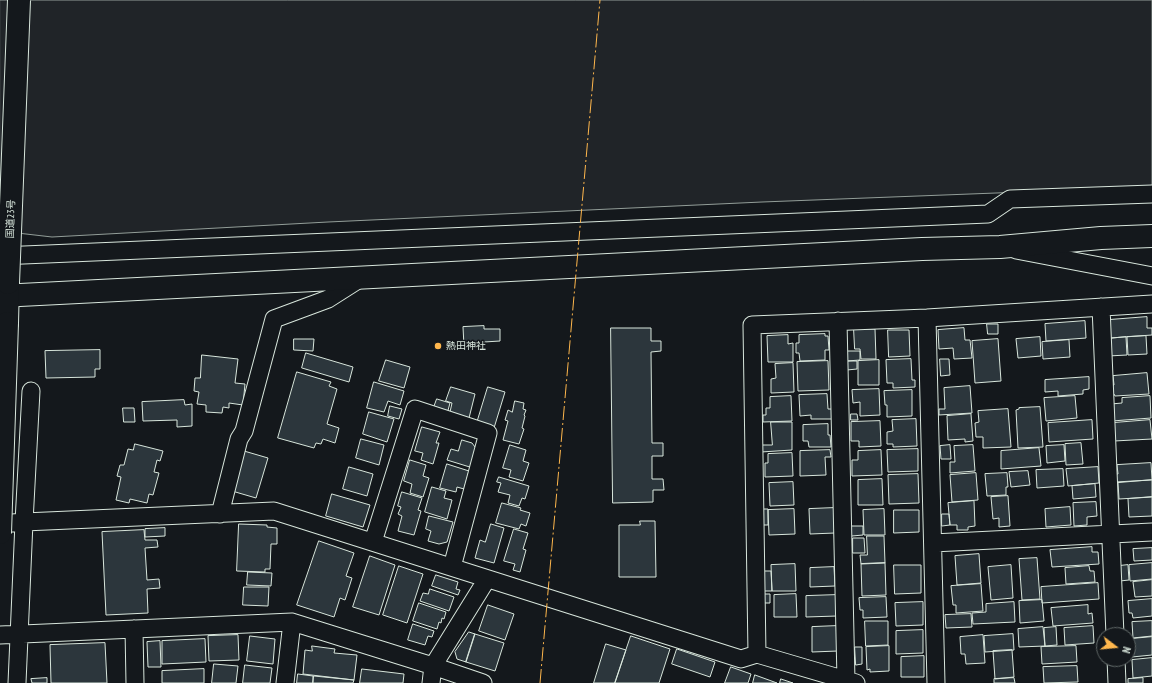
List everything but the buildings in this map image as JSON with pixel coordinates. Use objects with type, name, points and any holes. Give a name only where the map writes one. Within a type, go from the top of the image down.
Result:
[{"type":"main road","name":"国道23号","points":[[0,533],[7,323],[5,292],[19,0]]},
{"type":"main road","points":[[5,292],[361,278],[922,249],[1000,247],[1101,238],[1152,236]]},
{"type":"street","points":[[0,256],[988,214],[1010,200],[1152,194]]},
{"type":"street","points":[[1000,247],[1152,276]]},
{"type":"street","points":[[220,514],[239,439],[244,431],[274,319],[328,299],[361,278]]},
{"type":"street","points":[[757,654],[752,325],[927,318],[1152,304]]},
{"type":"street","points":[[1101,307],[1115,627]]},
{"type":"street","points":[[927,318],[936,683]]},
{"type":"street","points":[[0,524],[274,511],[741,659],[757,654],[851,682],[838,321]]},
{"type":"street","points":[[17,683],[31,391]]},
{"type":"street","points":[[373,542],[415,409],[488,433],[452,567]]},
{"type":"street","points":[[933,543],[1152,532]]},
{"type":"street","points":[[431,683],[433,666],[487,579]]},
{"type":"street","points":[[0,635],[292,622],[483,683]]},
{"type":"street","points":[[285,683],[292,622]]},
{"type":"street","points":[[134,629],[135,683]]},
{"type":"street","points":[[1116,667],[1117,683]]},
{"type":"shaded area","points":[[0,0],[1152,0],[1152,187],[762,202],[328,222],[52,237],[0,231]]},
{"type":"power","points":[[540,683],[600,0]]},
{"type":"place","name":"熱田神社","points":[[438,346]]}]
